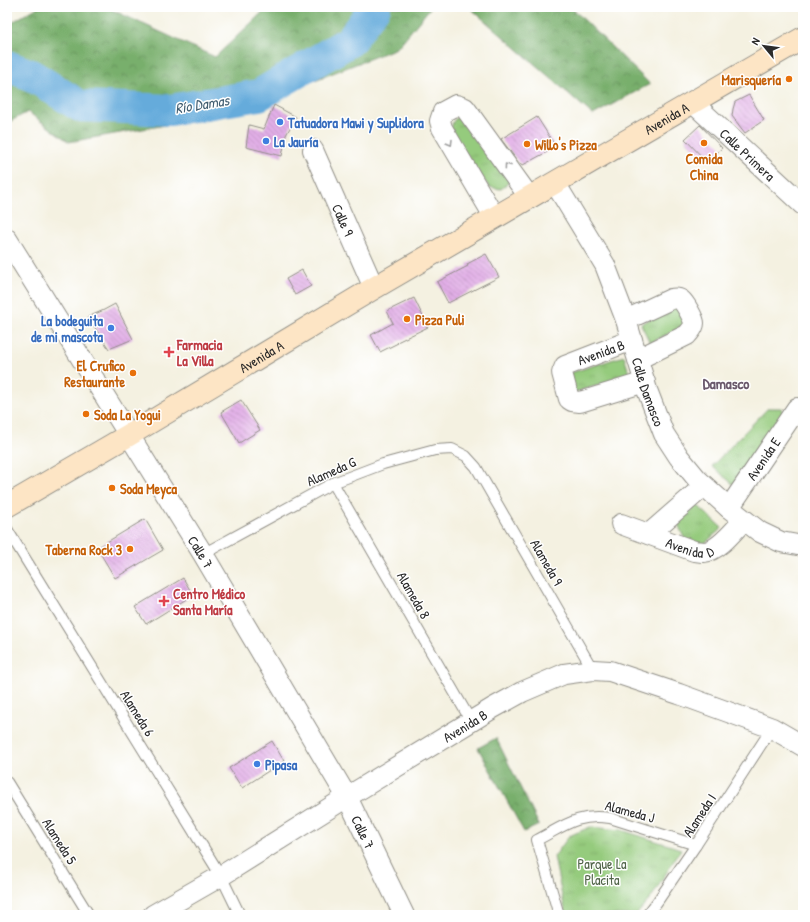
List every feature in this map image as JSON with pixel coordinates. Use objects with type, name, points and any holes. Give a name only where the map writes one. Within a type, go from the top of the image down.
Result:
[{"type":"street","name":"Avenida A","points":[[7,506],[129,435],[374,288],[803,38]]},
{"type":"street","name":"Calle Primera","points":[[693,103],[803,205]]},
{"type":"street","points":[[495,218],[442,128],[440,121],[443,112],[456,105],[465,108],[530,198]]},
{"type":"street","name":"Calle 9","points":[[313,150],[374,288]]},
{"type":"street","name":"Calle Damasco","points":[[555,183],[605,265],[626,320],[645,382],[664,434],[679,457],[704,486],[736,514],[760,532],[781,542],[803,546]]},
{"type":"street","name":"Calle 7","points":[[7,239],[203,554],[347,797],[404,915]]},
{"type":"street","points":[[626,320],[677,298],[682,301],[693,318],[694,323],[692,329],[687,335],[635,349]]},
{"type":"street","name":"Avenida B","points":[[635,349],[565,366],[562,373],[569,399],[580,402],[645,382]]},
{"type":"street","name":"Avenida E","points":[[736,514],[797,408]]},
{"type":"street","name":"Avenida D","points":[[649,534],[704,486]]},
{"type":"street","name":"Avenida D","points":[[621,524],[694,551],[704,552],[719,546],[736,514]]},
{"type":"street","name":"Avenida B","points":[[153,915],[221,876],[472,721],[522,692],[564,674],[593,670],[610,671],[679,694],[772,728],[803,746]]},
{"type":"lane","name":"Alameda G","points":[[203,554],[332,483],[383,464],[435,450],[452,449],[466,456],[476,467]]},
{"type":"lane","name":"Alameda 9","points":[[476,467],[593,670]]},
{"type":"lane","name":"Alameda 8","points":[[332,483],[472,721]]},
{"type":"lane","name":"Alameda 6","points":[[7,529],[221,876],[240,915]]},
{"type":"lane","name":"Alameda I","points":[[647,915],[696,844],[772,728]]},
{"type":"lane","name":"Alameda 5","points":[[7,782],[89,915]]},
{"type":"lane","name":"Alameda J","points":[[559,915],[537,840],[568,823],[588,817],[599,816],[696,844]]},
{"type":"green space","points":[[38,7],[106,7],[215,57],[268,7],[431,7],[397,48],[228,114],[69,142],[28,112],[7,123],[7,25]]},
{"type":"green space","points":[[469,7],[571,7],[650,84],[593,115]]},
{"type":"green space","points":[[461,115],[511,179],[501,189],[489,187],[451,133],[453,122]]},
{"type":"green space","points":[[676,305],[686,325],[650,343],[641,324]]},
{"type":"green space","points":[[624,356],[630,376],[575,392],[570,373]]},
{"type":"green space","points":[[768,408],[782,408],[783,421],[735,486],[712,466]]},
{"type":"green space","points":[[697,505],[722,528],[704,544],[685,540],[677,522]]},
{"type":"green space","points":[[496,738],[539,825],[524,832],[478,748]]},
{"type":"green space","name":"Parque La Placita","points":[[590,827],[621,830],[681,849],[651,898],[636,915],[566,915],[554,857],[569,836]]},
{"type":"building","points":[[749,95],[764,120],[745,133],[732,116],[735,102]]},
{"type":"building","points":[[274,105],[296,117],[286,135],[282,156],[246,147],[249,125],[264,129]]},
{"type":"building","name":"Willo's Pizza","points":[[537,117],[556,147],[523,165],[519,163],[501,139]]},
{"type":"building","name":"Comida China","points":[[700,125],[722,148],[707,162],[685,139]]},
{"type":"building","points":[[486,254],[499,277],[448,303],[437,282],[468,266],[467,264]]},
{"type":"building","points":[[302,270],[311,286],[295,295],[286,279]]},
{"type":"building","name":"Pizza Puli","points":[[414,298],[428,327],[380,352],[371,335],[393,323],[387,311]]},
{"type":"building","name":"La bodeguita de mi mascota","points":[[115,304],[133,339],[109,349],[88,317]]},
{"type":"building","points":[[241,400],[260,430],[239,443],[221,412]]},
{"type":"building","name":"Taberna Rock 3","points":[[145,519],[163,550],[115,578],[97,548]]},
{"type":"building","name":"Centro Médico Santa María","points":[[183,578],[193,595],[146,624],[135,607]]},
{"type":"building","name":"Pipasa","points":[[272,741],[284,761],[242,788],[229,768]]},
{"type":"waterway","name":"Río Damas","points":[[7,66],[31,75],[80,106],[170,110],[259,95],[350,41],[375,7]]},
{"type":"place","name":"Marisquería","points":[[789,79]]},
{"type":"place","name":"Tatuadora Mawi y Suplidora","points":[[280,122]]},
{"type":"place","name":"La Jauría","points":[[266,141]]},
{"type":"place","name":"Comida China","points":[[704,143]]},
{"type":"place","name":"Willo's Pizza","points":[[527,144]]},
{"type":"place","name":"Pizza Puli","points":[[407,319]]},
{"type":"place","name":"La bodeguita de mi mascota","points":[[111,328]]},
{"type":"place","name":"Farmacia La Villa","points":[[169,352]]},
{"type":"place","name":"El Crufico Restaurante","points":[[133,373]]},
{"type":"place","name":"Soda La Yogui","points":[[86,414]]},
{"type":"place","name":"Soda Meyca","points":[[112,488]]},
{"type":"place","name":"Taberna Rock 3","points":[[130,549]]},
{"type":"place","name":"Centro Médico Santa María","points":[[164,601]]},
{"type":"place","name":"Pipasa","points":[[257,764]]},
{"type":"district","name":"Damasco","points":[[726,383]]}]
